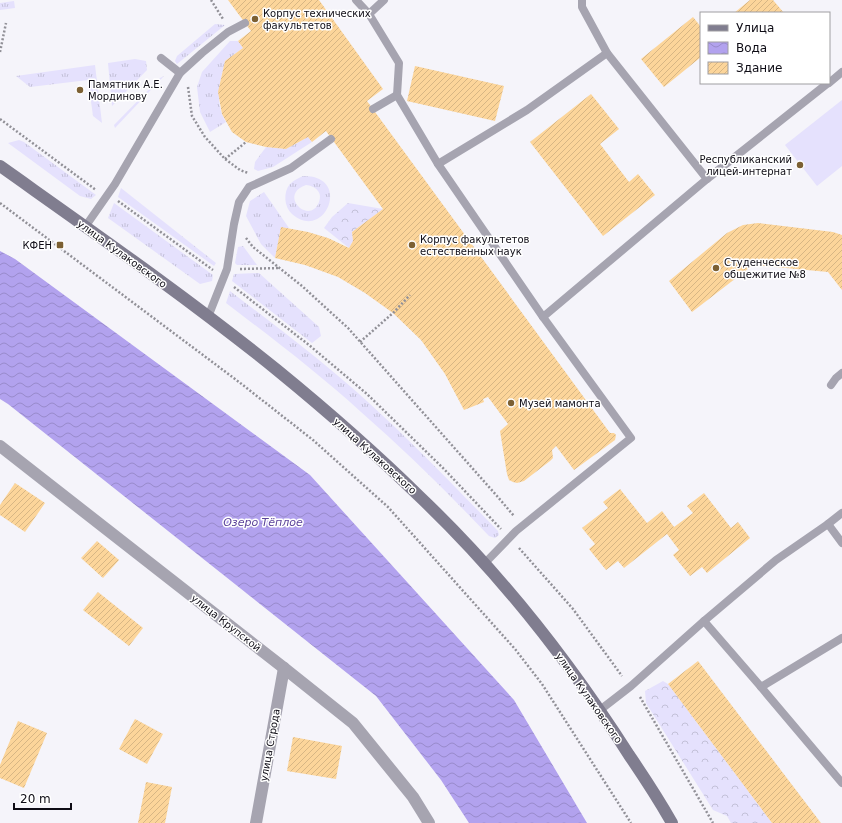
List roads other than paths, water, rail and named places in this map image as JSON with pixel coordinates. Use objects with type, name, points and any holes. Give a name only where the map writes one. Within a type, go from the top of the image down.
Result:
[{"type":"main road","name":"улица Кулаковского","points":[[0,166],[208,317],[276,369],[348,430],[421,497],[485,563],[545,635],[600,710],[672,823]]},
{"type":"street","name":"улица Крупской","points":[[0,446],[353,723],[413,798],[429,823]]},
{"type":"street","name":"улица Строда","points":[[256,823],[284,668]]},
{"type":"lane","points":[[356,0],[369,14],[399,63],[397,95],[438,164],[543,317],[631,438],[513,534],[485,563]]},
{"type":"lane","points":[[369,14],[384,0]]},
{"type":"lane","points":[[582,0],[582,7],[607,53],[707,179]]},
{"type":"lane","points":[[85,227],[107,196],[180,73],[228,32],[245,23]]},
{"type":"lane","points":[[438,164],[527,110],[607,53]]},
{"type":"lane","points":[[161,58],[180,73]]},
{"type":"lane","points":[[830,82],[842,72]]},
{"type":"lane","points":[[543,317],[707,179],[828,84]]},
{"type":"lane","points":[[373,109],[397,95]]},
{"type":"lane","points":[[208,317],[227,269],[239,202],[249,187],[291,168],[331,139]]},
{"type":"lane","points":[[831,385],[842,373]]},
{"type":"lane","points":[[600,710],[631,686],[776,560],[842,513]]},
{"type":"lane","points":[[828,524],[842,543]]},
{"type":"lane","points":[[704,621],[842,783]]},
{"type":"lane","points":[[761,687],[842,638]]},
{"type":"water","name":"Озеро Тёплое","points":[[0,251],[15,259],[310,475],[514,700],[587,823],[469,823],[441,780],[376,696],[0,399]]},
{"type":"place","name":"Корпус технических факультетов","points":[[255,19]]},
{"type":"place","name":"Памятник А.Е. Мординову","points":[[80,90]]},
{"type":"place","name":"Республиканский лицей-интернат","points":[[800,165]]},
{"type":"place","name":"КФЕН","points":[[60,245]]},
{"type":"place","name":"Корпус факультетов естественных наук","points":[[412,245]]},
{"type":"place","name":"Студенческое общежитие №8","points":[[716,268]]},
{"type":"place","name":"Музей мамонта","points":[[511,403]]}]
